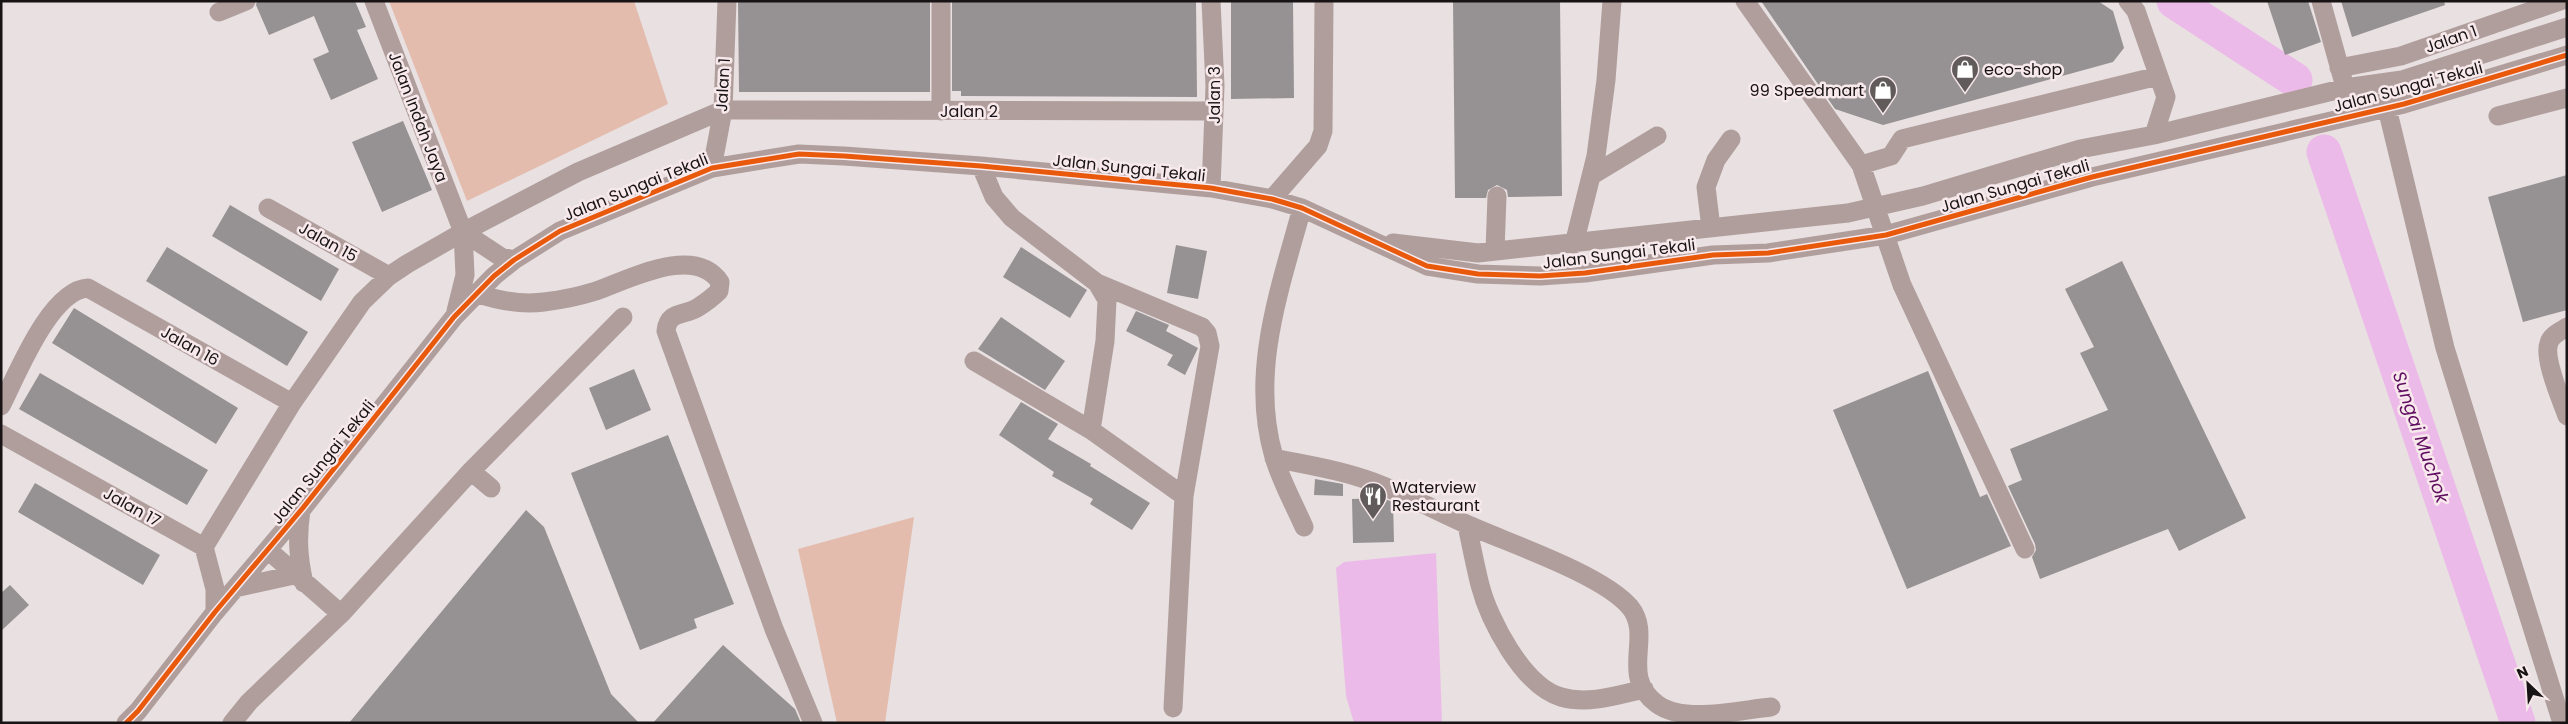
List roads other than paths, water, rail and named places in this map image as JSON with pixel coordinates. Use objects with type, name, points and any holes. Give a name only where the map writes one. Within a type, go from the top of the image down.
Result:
[{"type":"street","points":[[219,12],[246,1]]},
{"type":"street","name":"Jalan Indah Jaya","points":[[374,1],[463,232],[466,275],[454,317]]},
{"type":"street","name":"Jalan 1","points":[[712,168],[723,110],[727,1]]},
{"type":"street","points":[[941,1],[942,111]]},
{"type":"street","name":"Jalan 3","points":[[1211,1],[1214,111],[1211,188]]},
{"type":"street","points":[[1272,199],[1318,146],[1323,130],[1324,1]]},
{"type":"street","points":[[1574,244],[1596,156],[1605,90],[1612,1]]},
{"type":"street","points":[[1745,1],[1862,165],[1902,284],[2025,549]]},
{"type":"street","points":[[2128,1],[2136,11],[2166,97],[2154,134]]},
{"type":"street","points":[[2321,1],[2345,88]]},
{"type":"street","name":"Jalan 1","points":[[2340,68],[2401,56],[2560,1]]},
{"type":"street","name":"Jalan Sungai Tekali","points":[[1372,240],[1478,253],[1848,213],[1923,196],[2080,150],[2345,88],[2402,80],[2567,27]]},
{"type":"street","name":"Jalan Sungai Tekali","points":[[126,723],[138,711],[214,612],[302,509],[454,317],[476,293],[514,260],[560,231],[712,168],[799,154],[981,166],[1211,188],[1272,199],[1302,208],[1427,266],[1478,274],[1540,276],[1585,273],[1713,255],[1768,252],[1886,235],[2092,177],[2387,108],[2567,55]]},
{"type":"street","points":[[1862,165],[1891,156],[1902,140],[2158,76]]},
{"type":"street","points":[[2345,88],[2387,108],[2445,348],[2562,723]]},
{"type":"street","points":[[2312,126],[2345,88]]},
{"type":"street","points":[[2498,116],[2567,98]]},
{"type":"street","points":[[214,612],[215,589],[204,547],[292,403],[362,302],[389,276],[463,232],[578,172],[723,110]]},
{"type":"street","name":"Jalan 2","points":[[723,110],[1214,111]]},
{"type":"street","points":[[1590,176],[1657,136]]},
{"type":"street","points":[[1711,228],[1706,187],[1716,160],[1731,139]]},
{"type":"street","points":[[981,166],[994,197],[1012,218],[1097,283],[1202,327],[1207,333],[1210,346],[1184,496],[1172,708]]},
{"type":"street","points":[[1495,252],[1497,196]]},
{"type":"street","name":"Jalan 15","points":[[268,208],[389,276]]},
{"type":"street","points":[[1302,208],[1268,336],[1264,371],[1266,423],[1274,458],[1304,527]]},
{"type":"street","points":[[463,232],[501,257],[514,260]]},
{"type":"street","points":[[476,293],[507,302],[544,302],[597,290],[634,274],[653,269],[683,265],[699,268],[716,276],[720,282],[719,291],[696,308],[672,316],[667,323],[666,331],[771,620],[813,723]]},
{"type":"street","points":[[1091,430],[1108,315],[1107,300],[1097,283]]},
{"type":"street","name":"Jalan 16","points":[[1,406],[49,314],[61,301],[74,292],[88,288],[292,403]]},
{"type":"street","points":[[232,723],[249,702],[341,614],[470,471],[623,317]]},
{"type":"street","points":[[2567,327],[2556,334],[2549,342],[2548,356],[2567,416]]},
{"type":"street","points":[[974,361],[1091,430],[1184,496]]},
{"type":"street","name":"Jalan 17","points":[[1,434],[204,547]]},
{"type":"street","points":[[1274,458],[1330,469],[1373,482],[1574,571],[1621,598],[1631,609],[1638,622],[1637,673],[1644,690],[1657,704],[1674,713],[1692,715],[1771,707]]},
{"type":"street","points":[[470,471],[491,488]]},
{"type":"street","points":[[299,579],[297,533],[302,509]]},
{"type":"street","points":[[1467,524],[1480,586],[1498,628],[1516,661],[1540,685],[1560,697],[1595,700],[1644,690]]},
{"type":"street","points":[[268,550],[341,614]]},
{"type":"street","points":[[235,588],[299,579]]},
{"type":"waterway","name":"Sungai Muchok","points":[[2174,1],[2295,80]]},
{"type":"waterway","name":"Sungai Muchok","points":[[2324,152],[2518,723]]},
{"type":"place","name":"eco-shop","points":[[1965,93]]},
{"type":"place","name":"99 Speedmart","points":[[1883,114]]},
{"type":"place","name":"Waterview Restaurant","points":[[1373,520]]}]
